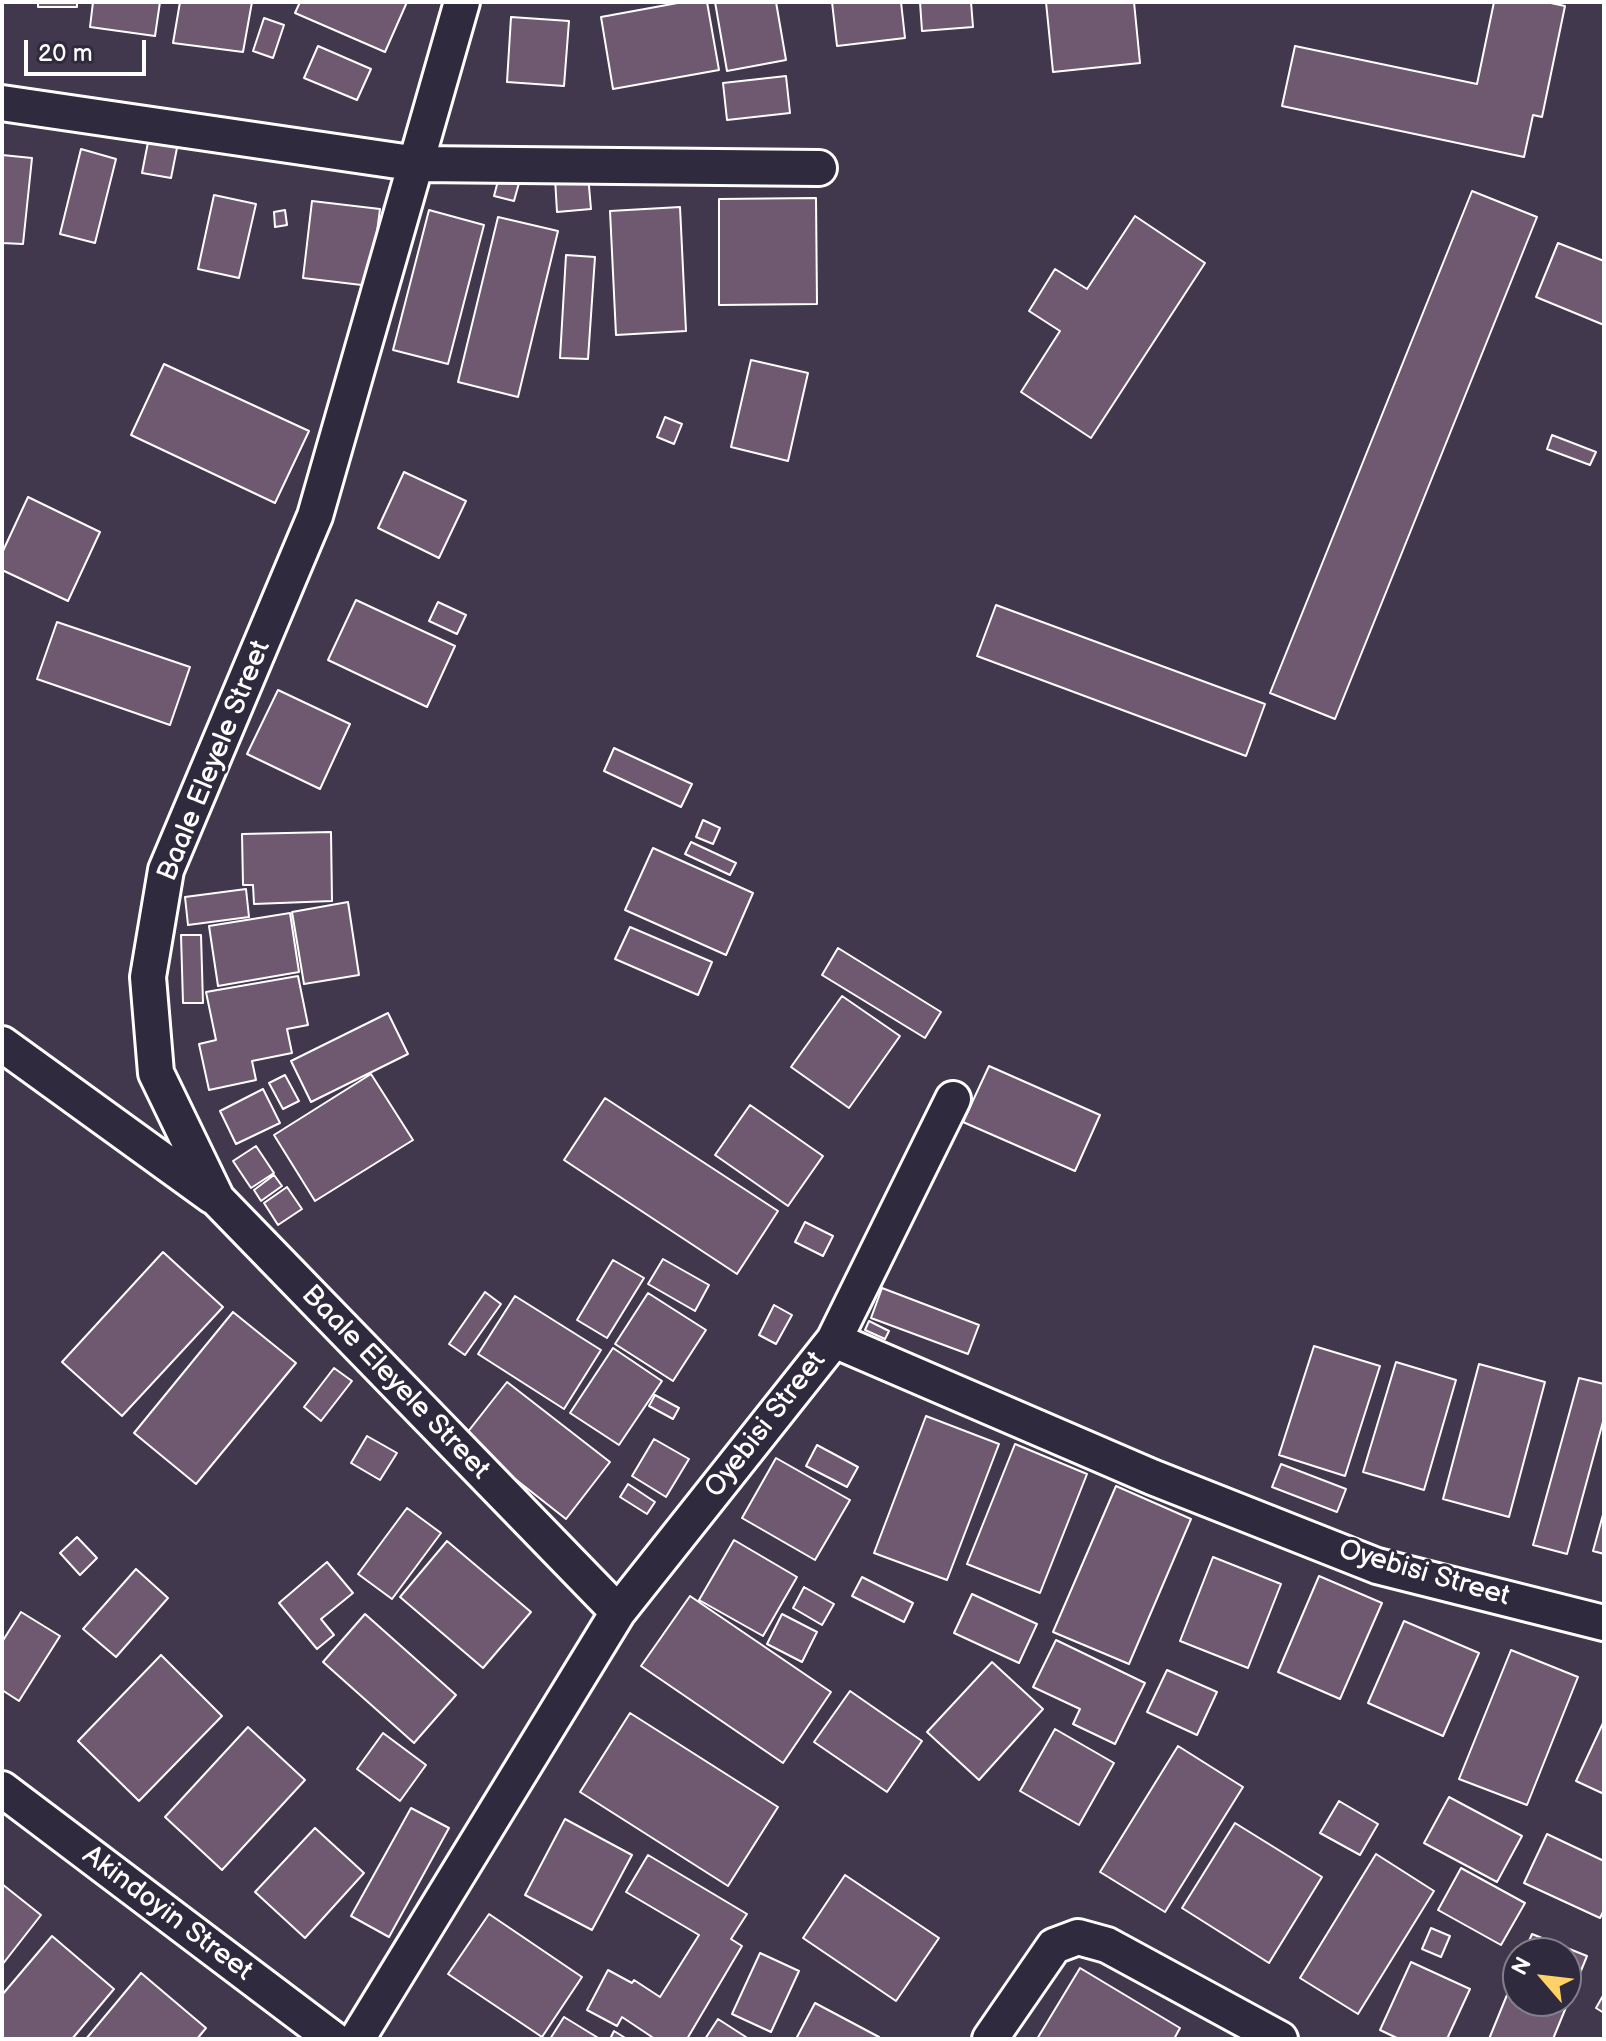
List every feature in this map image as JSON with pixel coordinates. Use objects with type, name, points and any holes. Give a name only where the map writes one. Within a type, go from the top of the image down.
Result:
[{"type":"street","name":"Baale Eleyele Street","points":[[462,2],[315,516],[166,870],[148,977],[156,1073],[217,1199],[618,1612]]},
{"type":"street","points":[[2,103],[418,164],[819,168]]},
{"type":"street","points":[[2,1044],[217,1199]]},
{"type":"street","points":[[834,1340],[953,1099]]},
{"type":"street","name":"Oyebisi Street","points":[[357,2039],[618,1612],[834,1340],[1152,1477],[1377,1566],[1604,1623]]},
{"type":"street","name":"Akindoyin Street","points":[[2,1789],[333,2039]]},
{"type":"street","points":[[990,2039],[1054,1946],[1078,1937],[1107,1945],[1280,2039]]},
{"type":"building","points":[[38,2],[77,2],[77,7],[38,7]]},
{"type":"building","points":[[93,2],[160,2],[155,36],[90,27]]},
{"type":"building","points":[[180,2],[252,2],[243,52],[173,43]]},
{"type":"building","points":[[300,2],[407,2],[385,52],[295,13]]},
{"type":"building","points":[[683,2],[707,2],[719,70],[613,89],[601,17]]},
{"type":"building","points":[[715,2],[776,2],[786,60],[727,71]]},
{"type":"building","points":[[832,2],[901,2],[905,38],[837,46]]},
{"type":"building","points":[[920,2],[971,2],[973,27],[922,31]]},
{"type":"building","points":[[1046,2],[1134,2],[1140,63],[1053,72]]},
{"type":"building","points":[[1494,2],[1546,2],[1565,6],[1542,117],[1533,115],[1524,157],[1282,106],[1295,46],[1477,84]]},
{"type":"building","points":[[511,17],[569,21],[564,86],[507,82]]},
{"type":"building","points":[[264,18],[284,25],[273,58],[253,51]]},
{"type":"building","points":[[318,46],[371,69],[357,100],[304,78]]},
{"type":"building","points":[[786,76],[790,113],[727,120],[723,83]]},
{"type":"building","points":[[150,132],[179,138],[171,178],[142,173]]},
{"type":"building","points":[[81,149],[116,159],[95,243],[60,234]]},
{"type":"building","points":[[2,155],[32,158],[23,244],[2,243]]},
{"type":"building","points":[[588,175],[591,209],[557,212],[555,178]]},
{"type":"building","points":[[499,177],[519,183],[514,201],[494,196]]},
{"type":"building","points":[[1472,191],[1537,217],[1335,719],[1270,693]]},
{"type":"building","points":[[214,195],[256,204],[239,278],[198,269]]},
{"type":"building","points":[[816,198],[817,304],[719,305],[719,199]]},
{"type":"building","points":[[312,201],[380,209],[370,286],[303,278]]},
{"type":"building","points":[[680,207],[686,331],[616,335],[610,211]]},
{"type":"building","points":[[285,210],[287,225],[275,227],[274,212]]},
{"type":"building","points":[[429,210],[484,225],[448,364],[393,350]]},
{"type":"building","points":[[1135,216],[1205,263],[1091,438],[1021,392],[1060,331],[1029,311],[1055,269],[1087,289]]},
{"type":"building","points":[[498,217],[558,231],[518,397],[458,382]]},
{"type":"building","points":[[1558,243],[1604,261],[1604,325],[1536,297]]},
{"type":"building","points":[[566,255],[595,257],[588,359],[560,358]]},
{"type":"building","points":[[751,360],[808,373],[788,461],[731,447]]},
{"type":"building","points":[[164,364],[309,431],[275,503],[131,435]]},
{"type":"building","points":[[665,417],[682,424],[674,444],[657,437]]},
{"type":"building","points":[[1552,435],[1596,452],[1590,465],[1547,449]]},
{"type":"building","points":[[404,472],[466,501],[439,558],[378,528]]},
{"type":"building","points":[[28,497],[100,532],[68,601],[2,570],[2,553]]},
{"type":"building","points":[[356,600],[455,646],[427,707],[328,660]]},
{"type":"building","points":[[438,602],[466,615],[457,634],[429,621]]},
{"type":"building","points":[[996,605],[1265,704],[1246,756],[977,656]]},
{"type":"building","points":[[57,622],[190,667],[170,725],[37,679]]},
{"type":"building","points":[[278,690],[350,724],[320,789],[247,754]]},
{"type":"building","points":[[614,748],[692,784],[681,807],[604,771]]},
{"type":"building","points":[[703,820],[720,828],[713,844],[696,837]]},
{"type":"building","points":[[331,832],[332,901],[254,904],[253,885],[243,885],[242,834]]},
{"type":"building","points":[[691,842],[736,863],[730,875],[685,854]]},
{"type":"building","points":[[653,848],[753,893],[726,955],[625,910]]},
{"type":"building","points":[[246,889],[249,917],[188,925],[185,897]]},
{"type":"building","points":[[348,902],[359,975],[304,984],[292,912]]},
{"type":"building","points":[[290,913],[299,972],[218,986],[209,926]]},
{"type":"building","points":[[630,927],[712,962],[698,995],[615,959]]},
{"type":"building","points":[[181,935],[201,935],[203,1003],[183,1003]]},
{"type":"building","points":[[838,948],[941,1012],[925,1038],[822,975]]},
{"type":"building","points":[[298,976],[308,1025],[287,1029],[292,1053],[252,1061],[256,1080],[209,1090],[199,1044],[216,1040],[206,992]]},
{"type":"building","points":[[842,996],[900,1036],[849,1108],[791,1067]]},
{"type":"building","points":[[388,1013],[408,1054],[311,1102],[291,1061]]},
{"type":"building","points":[[989,1066],[1100,1115],[1075,1171],[963,1122]]},
{"type":"building","points":[[371,1074],[413,1140],[315,1201],[274,1135]]},
{"type":"building","points":[[285,1075],[299,1101],[283,1109],[269,1083]]},
{"type":"building","points":[[263,1089],[280,1123],[236,1144],[220,1111]]},
{"type":"building","points":[[605,1098],[778,1211],[737,1274],[564,1160]]},
{"type":"building","points":[[750,1105],[823,1156],[788,1206],[715,1155]]},
{"type":"building","points":[[256,1146],[274,1173],[251,1188],[233,1161]]},
{"type":"building","points":[[274,1175],[282,1186],[261,1201],[254,1190]]},
{"type":"building","points":[[287,1187],[302,1209],[278,1225],[264,1203]]},
{"type":"building","points":[[805,1222],[833,1236],[823,1256],[795,1242]]},
{"type":"building","points":[[163,1252],[223,1307],[122,1416],[62,1362]]},
{"type":"building","points":[[663,1259],[709,1285],[695,1311],[648,1284]]},
{"type":"building","points":[[613,1260],[644,1278],[607,1338],[577,1320]]},
{"type":"building","points":[[882,1288],[979,1325],[968,1354],[871,1318]]},
{"type":"building","points":[[485,1292],[501,1304],[465,1355],[449,1344]]},
{"type":"building","points":[[648,1293],[706,1330],[673,1381],[615,1344]]},
{"type":"building","points":[[515,1296],[601,1350],[564,1409],[478,1354]]},
{"type":"building","points":[[774,1305],[792,1315],[776,1344],[759,1335]]},
{"type":"building","points":[[233,1312],[296,1363],[196,1484],[134,1433]]},
{"type":"building","points":[[869,1321],[889,1331],[885,1339],[865,1330]]},
{"type":"building","points":[[1314,1346],[1380,1366],[1345,1476],[1279,1455]]},
{"type":"building","points":[[613,1348],[662,1381],[619,1445],[570,1413]]},
{"type":"building","points":[[1396,1362],[1456,1380],[1424,1490],[1363,1472]]},
{"type":"building","points":[[1479,1364],[1545,1382],[1509,1517],[1443,1499]]},
{"type":"building","points":[[334,1368],[352,1381],[321,1421],[304,1407]]},
{"type":"building","points":[[1579,1378],[1604,1384],[1604,1418],[1567,1554],[1533,1545]]},
{"type":"building","points":[[507,1382],[610,1462],[566,1519],[463,1438]]},
{"type":"building","points":[[655,1395],[679,1408],[673,1419],[649,1406]]},
{"type":"building","points":[[926,1416],[999,1444],[947,1580],[874,1553]]},
{"type":"building","points":[[367,1436],[397,1453],[380,1480],[351,1463]]},
{"type":"building","points":[[654,1439],[689,1459],[666,1497],[632,1476]]},
{"type":"building","points":[[1015,1444],[1087,1474],[1040,1593],[967,1564]]},
{"type":"building","points":[[817,1445],[858,1467],[847,1487],[806,1466]]},
{"type":"building","points":[[776,1458],[850,1500],[815,1560],[742,1518]]},
{"type":"building","points":[[1281,1464],[1346,1489],[1337,1512],[1272,1487]]},
{"type":"building","points":[[628,1484],[655,1502],[647,1514],[620,1497]]},
{"type":"building","points":[[1116,1486],[1191,1519],[1129,1664],[1053,1632]]},
{"type":"building","points":[[407,1508],[441,1533],[392,1599],[358,1574]]},
{"type":"building","points":[[1604,1511],[1604,1554],[1593,1551]]},
{"type":"building","points":[[77,1537],[97,1558],[80,1575],[60,1553]]},
{"type":"building","points":[[734,1540],[797,1577],[763,1636],[699,1600]]},
{"type":"building","points":[[447,1541],[531,1612],[483,1668],[400,1597]]},
{"type":"building","points":[[1213,1557],[1281,1584],[1248,1668],[1180,1641]]},
{"type":"building","points":[[327,1562],[353,1593],[321,1619],[334,1635],[317,1649],[279,1603]]},
{"type":"building","points":[[136,1569],[168,1598],[116,1657],[83,1629]]},
{"type":"building","points":[[1319,1576],[1382,1603],[1340,1699],[1278,1672]]},
{"type":"building","points":[[862,1577],[913,1603],[904,1622],[852,1596]]},
{"type":"building","points":[[804,1587],[834,1604],[822,1625],[793,1608]]},
{"type":"building","points":[[972,1594],[1037,1624],[1019,1663],[954,1633]]},
{"type":"building","points":[[690,1596],[831,1692],[783,1763],[641,1666]]},
{"type":"building","points":[[21,1612],[60,1636],[19,1701],[2,1690],[2,1642]]},
{"type":"building","points":[[365,1614],[456,1695],[414,1743],[323,1662]]},
{"type":"building","points":[[782,1614],[817,1632],[802,1662],[767,1644]]},
{"type":"building","points":[[1404,1621],[1479,1653],[1443,1736],[1368,1703]]},
{"type":"building","points":[[1056,1640],[1145,1683],[1115,1744],[1073,1724],[1080,1709],[1033,1687]]},
{"type":"building","points":[[1511,1650],[1578,1677],[1527,1805],[1459,1779]]},
{"type":"building","points":[[161,1655],[222,1716],[139,1801],[78,1741]]},
{"type":"building","points":[[992,1662],[1043,1709],[979,1780],[927,1732]]},
{"type":"building","points":[[1167,1670],[1217,1692],[1197,1735],[1147,1712]]},
{"type":"building","points":[[850,1691],[922,1741],[887,1792],[814,1742]]},
{"type":"building","points":[[630,1713],[778,1807],[728,1886],[580,1792]]},
{"type":"building","points":[[1604,1721],[1604,1794],[1576,1781]]},
{"type":"building","points":[[248,1727],[305,1780],[222,1870],[165,1817]]},
{"type":"building","points":[[1055,1729],[1114,1763],[1079,1825],[1020,1791]]},
{"type":"building","points":[[383,1733],[426,1765],[400,1801],[357,1769]]},
{"type":"building","points":[[1178,1746],[1243,1787],[1165,1912],[1100,1872]]},
{"type":"building","points":[[1449,1797],[1522,1836],[1497,1882],[1424,1843]]},
{"type":"building","points":[[1339,1801],[1378,1824],[1360,1855],[1320,1833]]},
{"type":"building","points":[[411,1808],[449,1828],[389,1937],[351,1916]]},
{"type":"building","points":[[565,1819],[632,1855],[592,1930],[525,1895]]},
{"type":"building","points":[[1235,1823],[1322,1877],[1269,1963],[1182,1908]]},
{"type":"building","points":[[315,1828],[364,1873],[305,1938],[255,1892]]},
{"type":"building","points":[[1547,1834],[1604,1861],[1604,1910],[1600,1918],[1524,1883]]},
{"type":"building","points":[[1376,1854],[1434,1891],[1358,2014],[1300,1978]]},
{"type":"building","points":[[648,1855],[747,1914],[731,1939],[742,1946],[687,2039],[655,2039],[622,2017],[617,2026],[587,2010],[608,1970],[632,1983],[634,1980],[660,1997],[699,1935],[626,1892]]},
{"type":"building","points":[[1461,1868],[1525,1903],[1506,1937],[1502,1937],[1501,1945],[1438,1910]]},
{"type":"building","points":[[845,1875],[939,1938],[896,2001],[803,1938]]},
{"type":"building","points":[[2,1884],[41,1915],[2,1965]]},
{"type":"building","points":[[489,1914],[582,1977],[542,2037],[448,1974]]},
{"type":"building","points":[[1431,1928],[1450,1936],[1441,1957],[1422,1949]]},
{"type":"building","points":[[52,1936],[114,1989],[72,2039],[2,2039],[2,1995]]},
{"type":"building","points":[[760,1953],[799,1971],[771,2032],[732,2014]]},
{"type":"building","points":[[1411,1962],[1470,1989],[1447,2039],[1399,2039],[1380,2030]]},
{"type":"building","points":[[1080,1968],[1180,2028],[1174,2039],[1037,2039]]},
{"type":"building","points":[[141,1973],[206,2028],[197,2039],[86,2039]]},
{"type":"building","points":[[1604,1994],[1604,2013],[1596,2008]]},
{"type":"building","points":[[815,2003],[879,2037],[878,2039],[796,2039]]},
{"type":"building","points":[[1502,2007],[1502,2017],[1562,2017],[1553,2039],[1489,2039]]},
{"type":"building","points":[[564,2017],[600,2039],[550,2039]]},
{"type":"building","points":[[718,2019],[749,2039],[705,2039]]},
{"type":"building","points":[[614,2031],[627,2039],[610,2039]]}]
